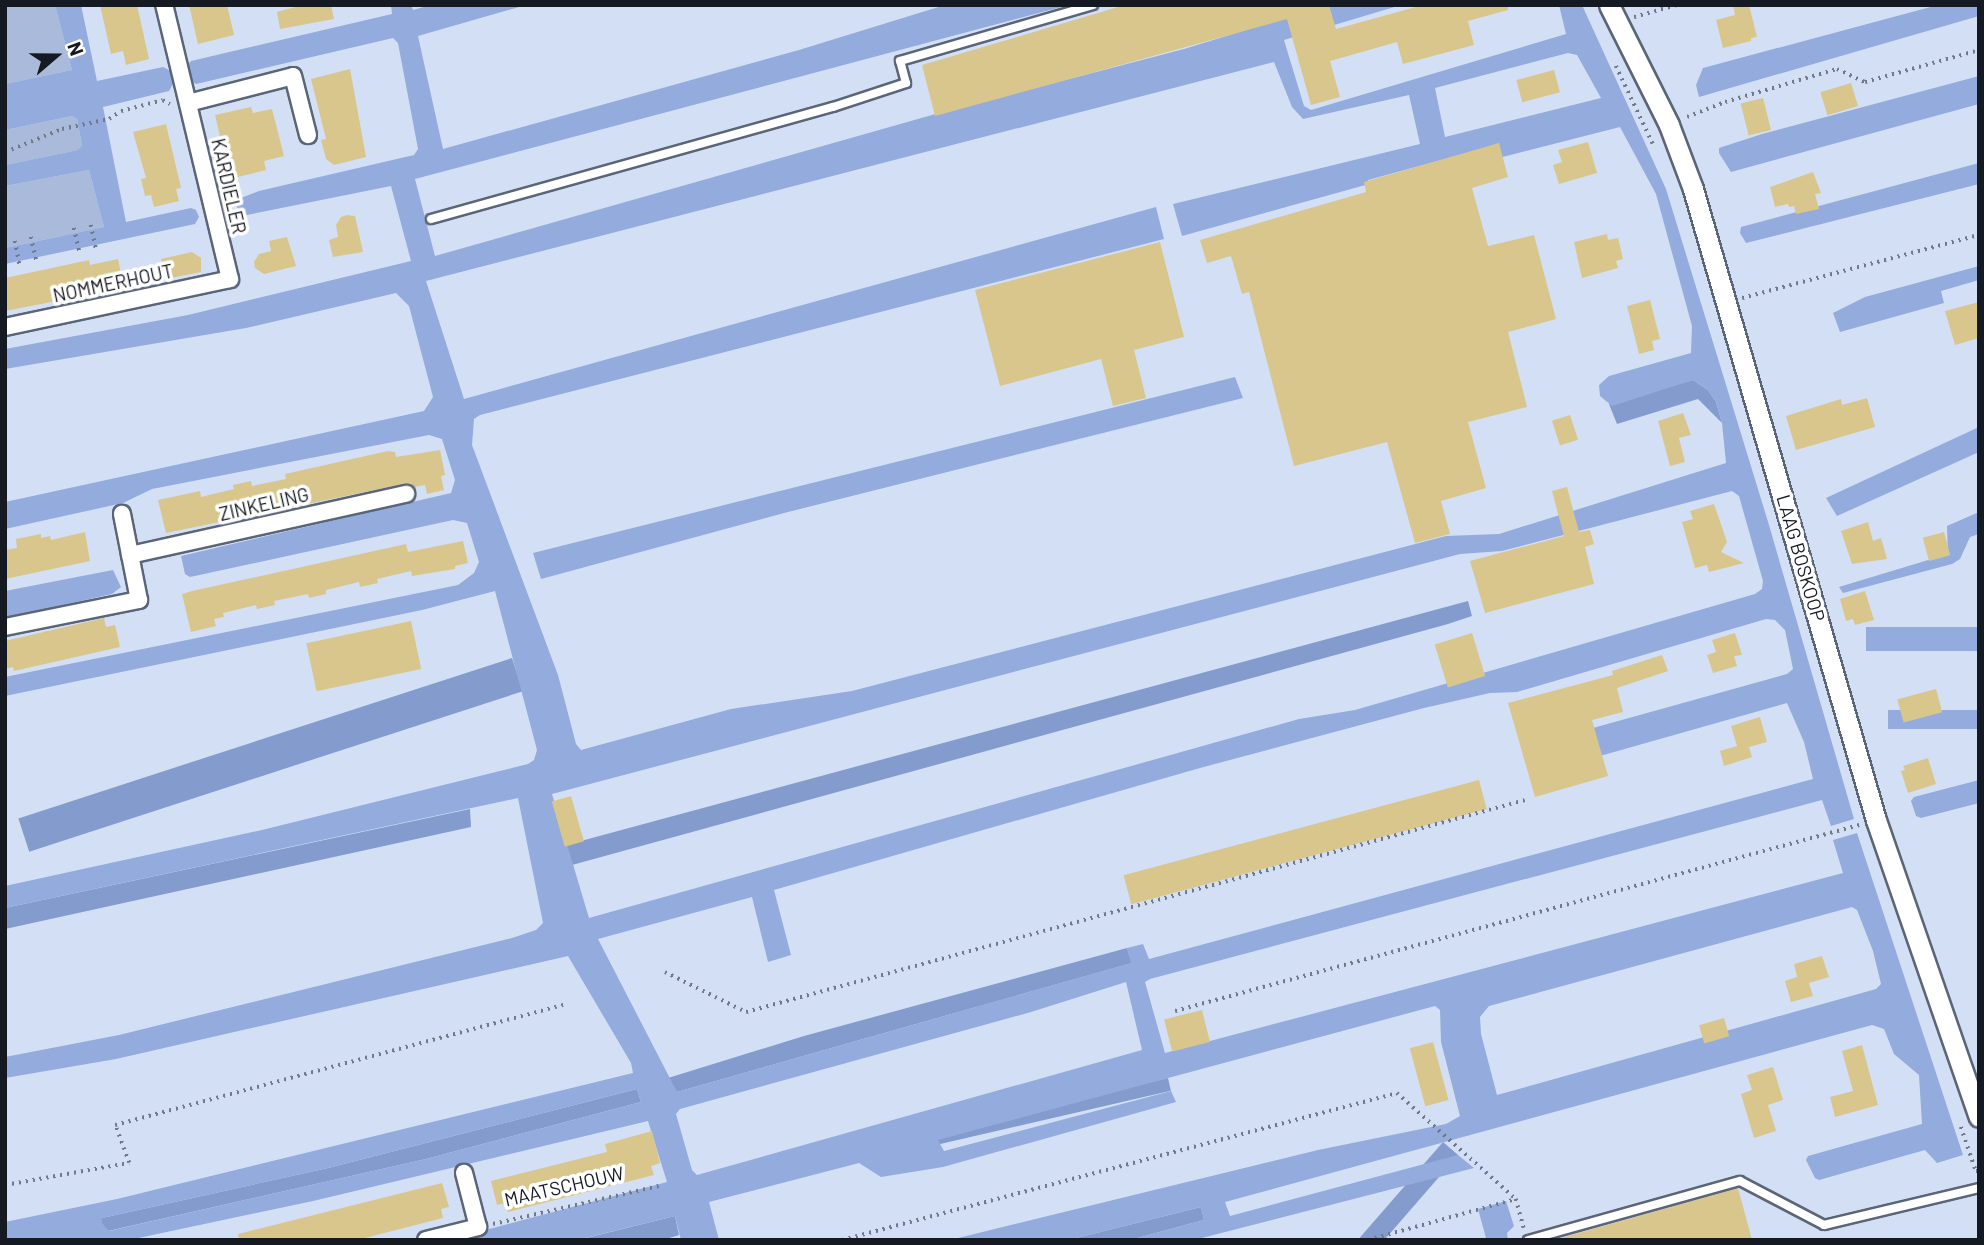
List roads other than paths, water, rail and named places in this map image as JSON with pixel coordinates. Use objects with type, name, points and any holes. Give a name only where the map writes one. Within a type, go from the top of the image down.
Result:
[{"type":"street","name":"KARDIELER","points":[[164,5],[230,279]]},
{"type":"street","name":"LAAG BOSKOOP","points":[[1612,14],[1669,125],[1693,189],[1875,821],[1979,1117]]},
{"type":"street","points":[[188,103],[293,76],[308,135]]},
{"type":"street","name":"NOMMERHOUT","points":[[5,327],[230,279]]},
{"type":"street","name":"ZINKELING","points":[[130,555],[406,494]]},
{"type":"street","points":[[5,628],[139,600],[122,514]]},
{"type":"street","points":[[426,1240],[478,1227],[464,1173]]},
{"type":"lane","points":[[431,219],[833,107],[906,83],[900,61],[1093,5]]},
{"type":"lane","points":[[1528,1240],[1740,1181],[1824,1225],[1979,1188]]}]
